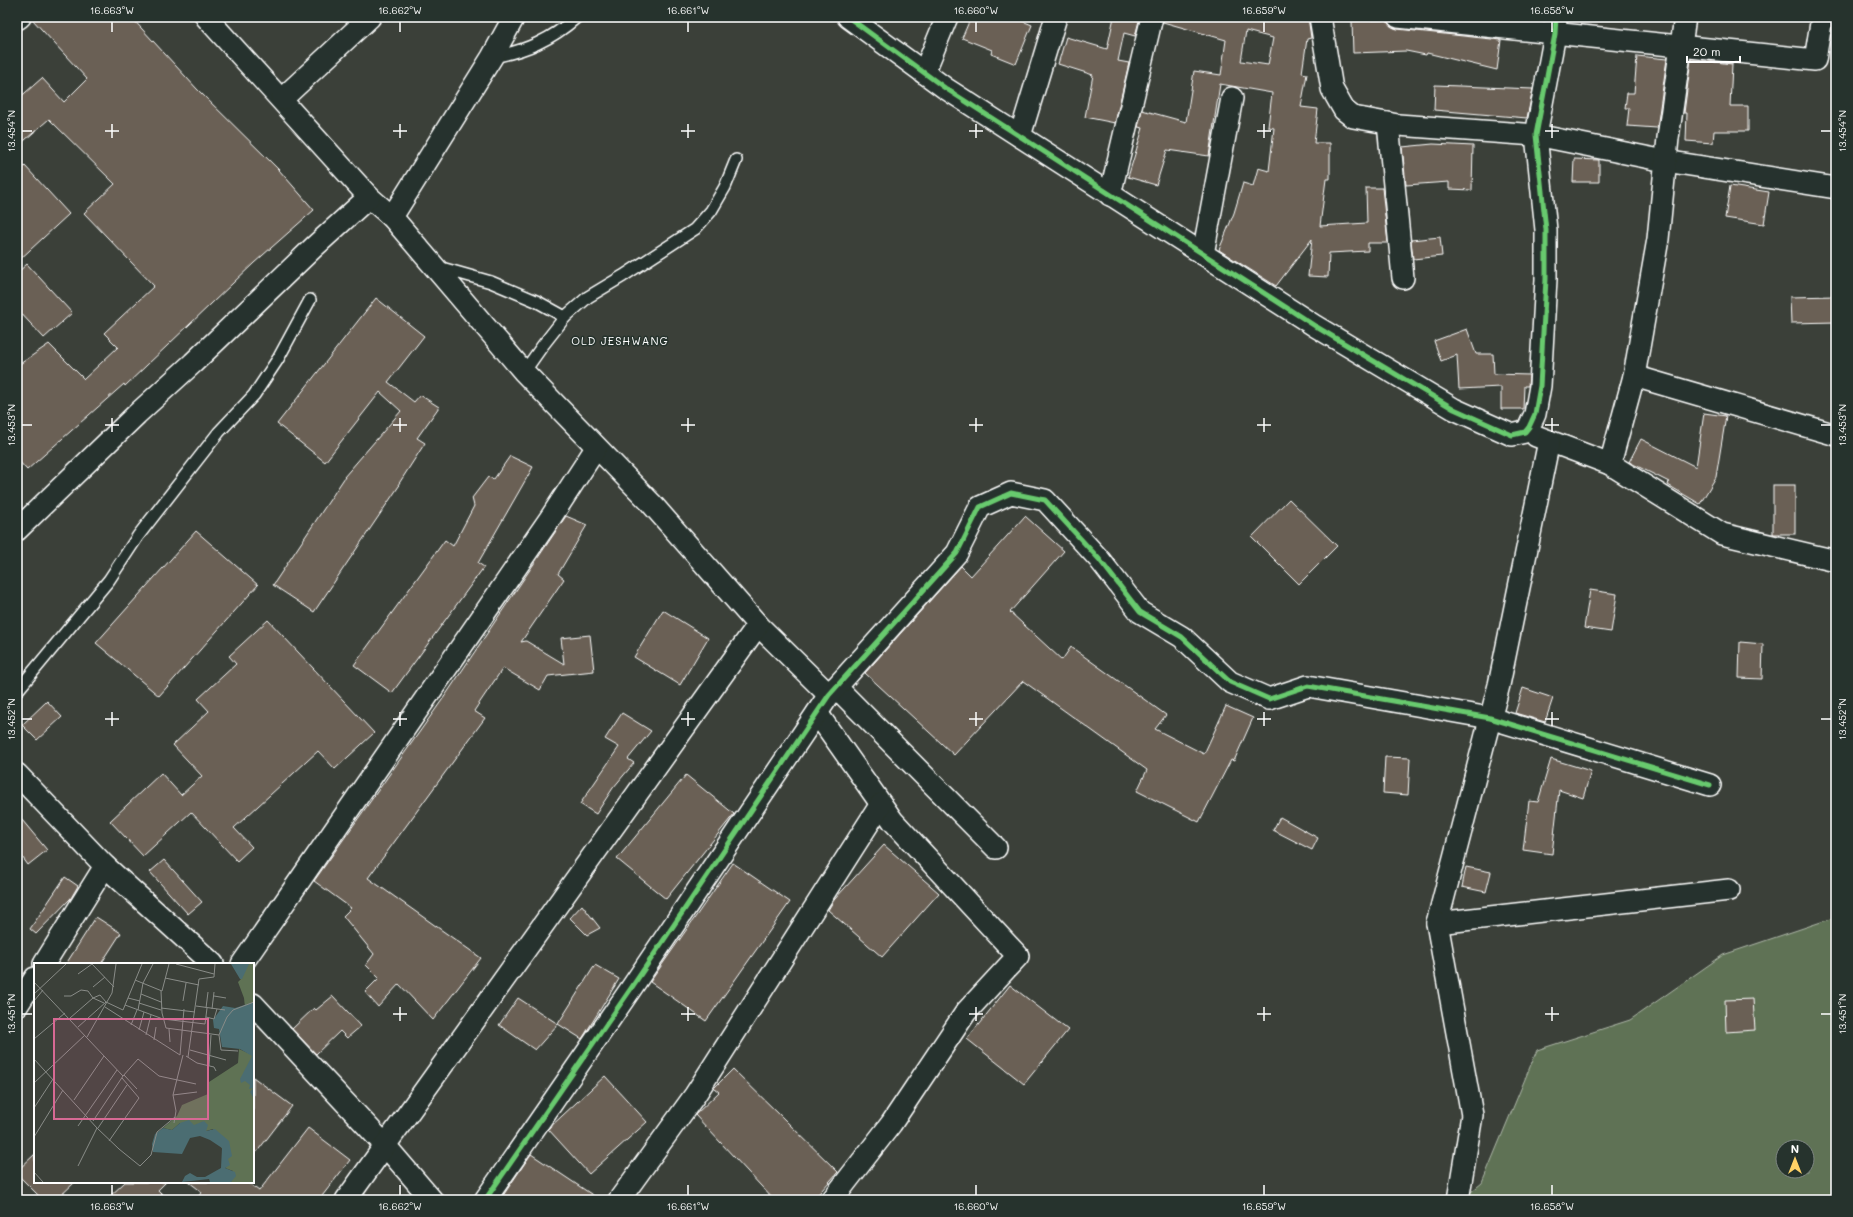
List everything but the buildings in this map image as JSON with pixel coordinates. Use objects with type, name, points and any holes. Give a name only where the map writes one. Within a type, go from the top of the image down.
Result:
[{"type":"street","points":[[206,17],[282,99],[369,197],[392,217],[524,372],[596,448],[651,503],[758,625],[832,691],[996,848]]},
{"type":"street","points":[[282,99],[370,17]]},
{"type":"street","points":[[392,217],[492,57],[514,17]]},
{"type":"street","points":[[848,17],[924,72],[1020,136],[1316,326],[1454,409],[1512,435],[1525,432],[1530,427],[1535,414],[1540,386],[1546,278],[1546,230],[1536,135],[1556,26]]},
{"type":"street","points":[[924,72],[947,17]]},
{"type":"street","points":[[1020,136],[1056,17]]},
{"type":"street","points":[[1110,195],[1152,17]]},
{"type":"street","points":[[1320,17],[1332,89],[1344,110],[1353,117],[1388,123],[1536,135],[1665,160],[1836,188]]},
{"type":"street","points":[[1398,17],[1556,26],[1680,46],[1815,60],[1822,17]]},
{"type":"street","points":[[1610,464],[1634,376],[1658,239],[1665,160],[1685,17]]},
{"type":"street","points":[[1203,254],[1232,98]]},
{"type":"street","points":[[1388,123],[1403,278]]},
{"type":"street","points":[[17,530],[137,414],[369,197]]},
{"type":"street","points":[[1634,376],[1836,435]]},
{"type":"street","points":[[1525,432],[1610,464],[1722,534],[1836,560]]},
{"type":"street","points":[[1456,1197],[1472,1115],[1437,924],[1499,685],[1549,441]]},
{"type":"street","points":[[243,963],[552,517],[596,448]]},
{"type":"street","points":[[485,1200],[832,691],[957,553],[980,507],[1011,493],[1045,500],[1099,559],[1140,612],[1182,638],[1230,682],[1269,699],[1308,686],[1490,718],[1710,785]]},
{"type":"street","points":[[346,1200],[384,1144],[758,625]]},
{"type":"street","points":[[817,712],[893,821],[1018,956],[966,1012],[891,1124],[832,1200]]},
{"type":"street","points":[[17,774],[105,866],[212,963]]},
{"type":"street","points":[[619,1200],[695,1095],[881,804]]},
{"type":"street","points":[[45,963],[105,866]]},
{"type":"street","points":[[1437,924],[1729,890]]},
{"type":"street","points":[[17,1006],[34,980]]},
{"type":"street","points":[[254,1005],[384,1144],[432,1200]]},
{"type":"lane","points":[[492,57],[534,46],[566,27],[577,17]]},
{"type":"lane","points":[[524,372],[542,345],[565,317],[588,297],[695,229],[711,211],[736,160]]},
{"type":"lane","points":[[433,266],[491,282],[565,317]]},
{"type":"lane","points":[[17,691],[108,580],[138,536],[219,432],[254,395],[278,358],[310,300]]},
{"type":"green space","points":[[1836,917],[1836,1200],[1461,1200],[1482,1183],[1537,1050],[1630,1020],[1723,955]]},
{"type":"cycle path","points":[[848,17],[945,88],[1315,326],[1454,409],[1512,435],[1525,432],[1529,427],[1535,414],[1540,386],[1546,279],[1546,230],[1536,135],[1555,34],[1556,17]]},
{"type":"cycle path","points":[[485,1200],[630,990],[829,695],[957,553],[980,507],[1011,493],[1045,500],[1099,559],[1140,612],[1182,637],[1230,682],[1269,699],[1308,686],[1490,718],[1710,785]]},
{"type":"district","name":"OLD JESHWANG","points":[[620,340]]}]
